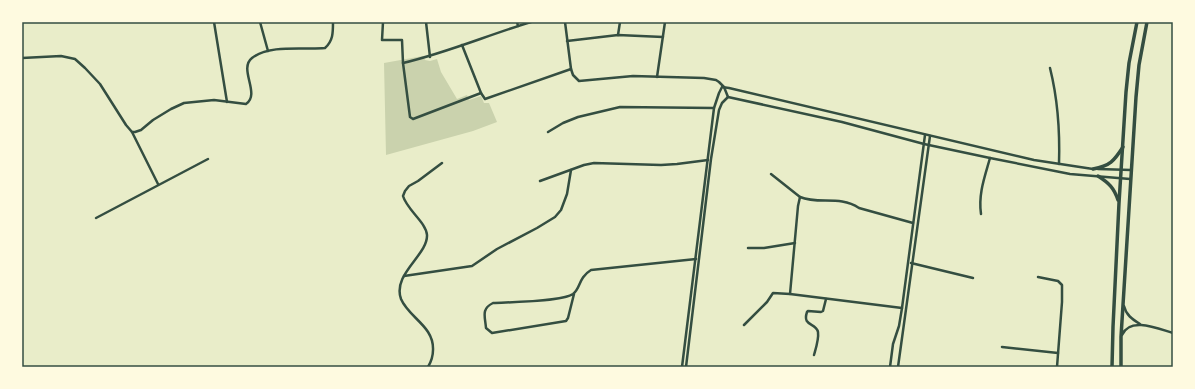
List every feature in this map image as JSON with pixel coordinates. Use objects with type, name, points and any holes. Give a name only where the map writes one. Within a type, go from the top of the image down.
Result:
[{"type":"main road","points":[[1112,367],[1112,327],[1126,92],[1129,63],[1137,22]]},
{"type":"main road","points":[[1121,367],[1121,337],[1130,170],[1139,65],[1147,22]]},
{"type":"main road","points":[[1093,169],[1102,167],[1114,161],[1123,146]]},
{"type":"main road","points":[[1098,176],[1114,188],[1119,203]]},
{"type":"street","points":[[214,22],[227,102]]},
{"type":"street","points":[[260,22],[268,51]]},
{"type":"street","points":[[132,132],[137,132],[177,105],[184,103],[202,100],[246,104],[250,99],[251,91],[248,69],[249,62],[256,56],[273,50],[325,48],[330,44],[332,39],[333,22]]},
{"type":"street","points":[[383,22],[382,40],[402,40],[403,63],[410,118],[481,94]]},
{"type":"street","points":[[426,22],[430,57]]},
{"type":"street","points":[[517,22],[518,26]]},
{"type":"street","points":[[403,63],[430,57],[531,22]]},
{"type":"street","points":[[565,22],[571,69],[573,75],[579,81],[633,76],[710,79],[716,80],[724,87],[728,97]]},
{"type":"street","points":[[618,35],[620,22]]},
{"type":"street","points":[[657,77],[665,22]]},
{"type":"street","points":[[567,41],[618,35],[663,37]]},
{"type":"street","points":[[462,45],[481,94],[485,99],[571,69]]},
{"type":"street","points":[[22,58],[61,56],[75,59],[100,84],[132,132],[158,184]]},
{"type":"street","points":[[1050,68],[1058,110],[1059,164]]},
{"type":"street","points":[[724,87],[1034,160],[1093,169],[1130,170]]},
{"type":"street","points":[[682,367],[709,159],[714,108],[720,89],[724,87]]},
{"type":"street","points":[[728,97],[842,122],[924,144],[990,158],[1070,174],[1130,179]]},
{"type":"street","points":[[709,159],[719,110],[722,103],[728,97]]},
{"type":"street","points":[[548,132],[563,123],[578,117],[620,107],[714,108]]},
{"type":"street","points":[[890,367],[893,344],[899,326],[902,308],[925,135]]},
{"type":"street","points":[[898,367],[911,263],[930,136]]},
{"type":"street","points":[[981,214],[980,193],[990,158]]},
{"type":"street","points":[[96,218],[208,159]]},
{"type":"street","points":[[540,181],[584,165],[594,163],[661,165],[709,159]]},
{"type":"street","points":[[428,367],[432,359],[433,352],[432,338],[425,327],[405,306],[401,298],[400,287],[404,276],[425,244],[427,238],[426,229],[404,198],[405,191],[409,186],[442,163]]},
{"type":"street","points":[[404,276],[472,266],[497,249],[555,217],[561,210],[567,194],[571,170]]},
{"type":"street","points":[[771,174],[800,196],[809,200],[840,201],[854,204],[859,208],[914,223]]},
{"type":"street","points":[[790,294],[800,196]]},
{"type":"street","points":[[748,248],[764,248],[794,243]]},
{"type":"street","points":[[574,294],[559,298],[493,303],[487,306],[485,310],[486,328],[492,333],[566,321],[574,294],[584,274],[591,270],[696,258]]},
{"type":"street","points":[[686,367],[696,258]]},
{"type":"street","points":[[911,263],[972,278]]},
{"type":"street","points":[[1038,277],[1058,280],[1062,285],[1057,367]]},
{"type":"street","points":[[744,325],[767,302],[773,293],[826,298],[906,309]]},
{"type":"street","points":[[814,355],[818,333],[815,328],[808,323],[806,317],[807,312],[823,311],[826,298]]},
{"type":"street","points":[[1123,299],[1126,312],[1134,321],[1142,325],[1173,333]]},
{"type":"street","points":[[1121,337],[1122,332],[1130,326],[1142,325]]},
{"type":"street","points":[[1002,348],[1058,353]]},
{"type":"green space","points":[[423,56],[425,60],[430,61],[437,59],[441,72],[457,99],[467,95],[469,100],[481,96],[484,103],[489,103],[497,122],[473,131],[386,155],[384,63]]}]
